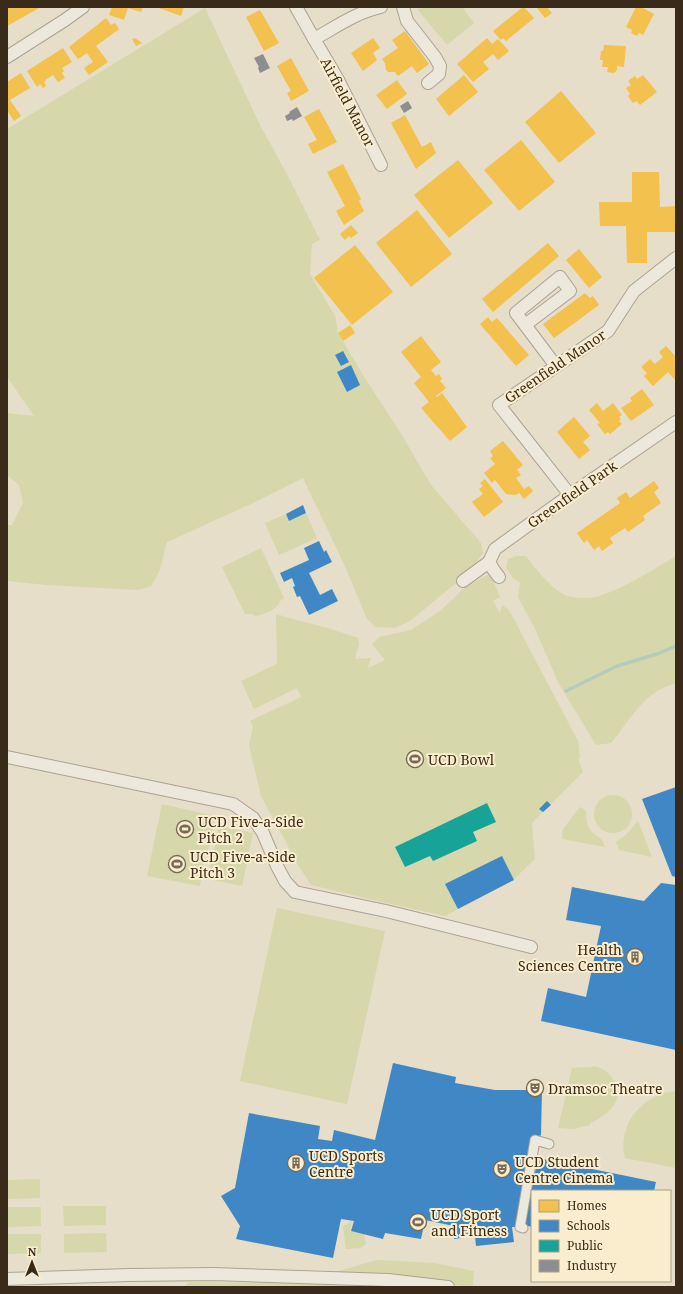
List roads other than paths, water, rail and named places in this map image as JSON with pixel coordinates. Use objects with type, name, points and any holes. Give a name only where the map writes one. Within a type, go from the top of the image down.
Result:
[{"type":"street","points":[[7,57],[83,7]]},
{"type":"street","name":"Airfield Manor","points":[[296,7],[337,78],[381,165]]},
{"type":"street","points":[[314,39],[357,16],[381,7]]},
{"type":"street","points":[[403,7],[407,21],[435,57],[440,66],[439,74],[428,83]]},
{"type":"street","name":"Greenfield Manor","points":[[570,495],[499,405],[608,331],[634,290],[676,258]]},
{"type":"street","points":[[525,325],[556,366]]},
{"type":"street","name":"Greenfield Park","points":[[489,562],[495,549],[676,422]]},
{"type":"street","points":[[463,581],[489,562],[499,577]]},
{"type":"street","points":[[7,757],[233,804],[253,818],[263,833],[285,881],[295,892],[386,911],[531,947]]},
{"type":"street","points":[[523,1228],[520,1227],[535,1140],[549,1144]]},
{"type":"street","points":[[7,1279],[214,1274],[388,1280],[448,1287]]},
{"type":"waterway","points":[[566,691],[617,666],[657,654],[676,646]]},
{"type":"place","name":"UCD Bowl","points":[[415,759]]},
{"type":"place","name":"UCD Five-a-Side Pitch 2","points":[[185,829]]},
{"type":"place","name":"UCD Five-a-Side Pitch 3","points":[[177,864]]},
{"type":"place","name":"Health Sciences Centre","points":[[635,957]]},
{"type":"place","name":"Dramsoc Theatre","points":[[535,1088]]},
{"type":"place","name":"UCD Sports Centre","points":[[296,1163]]},
{"type":"place","name":"UCD Student Centre Cinema","points":[[502,1169]]},
{"type":"place","name":"UCD Sport and Fitness","points":[[418,1222]]}]
